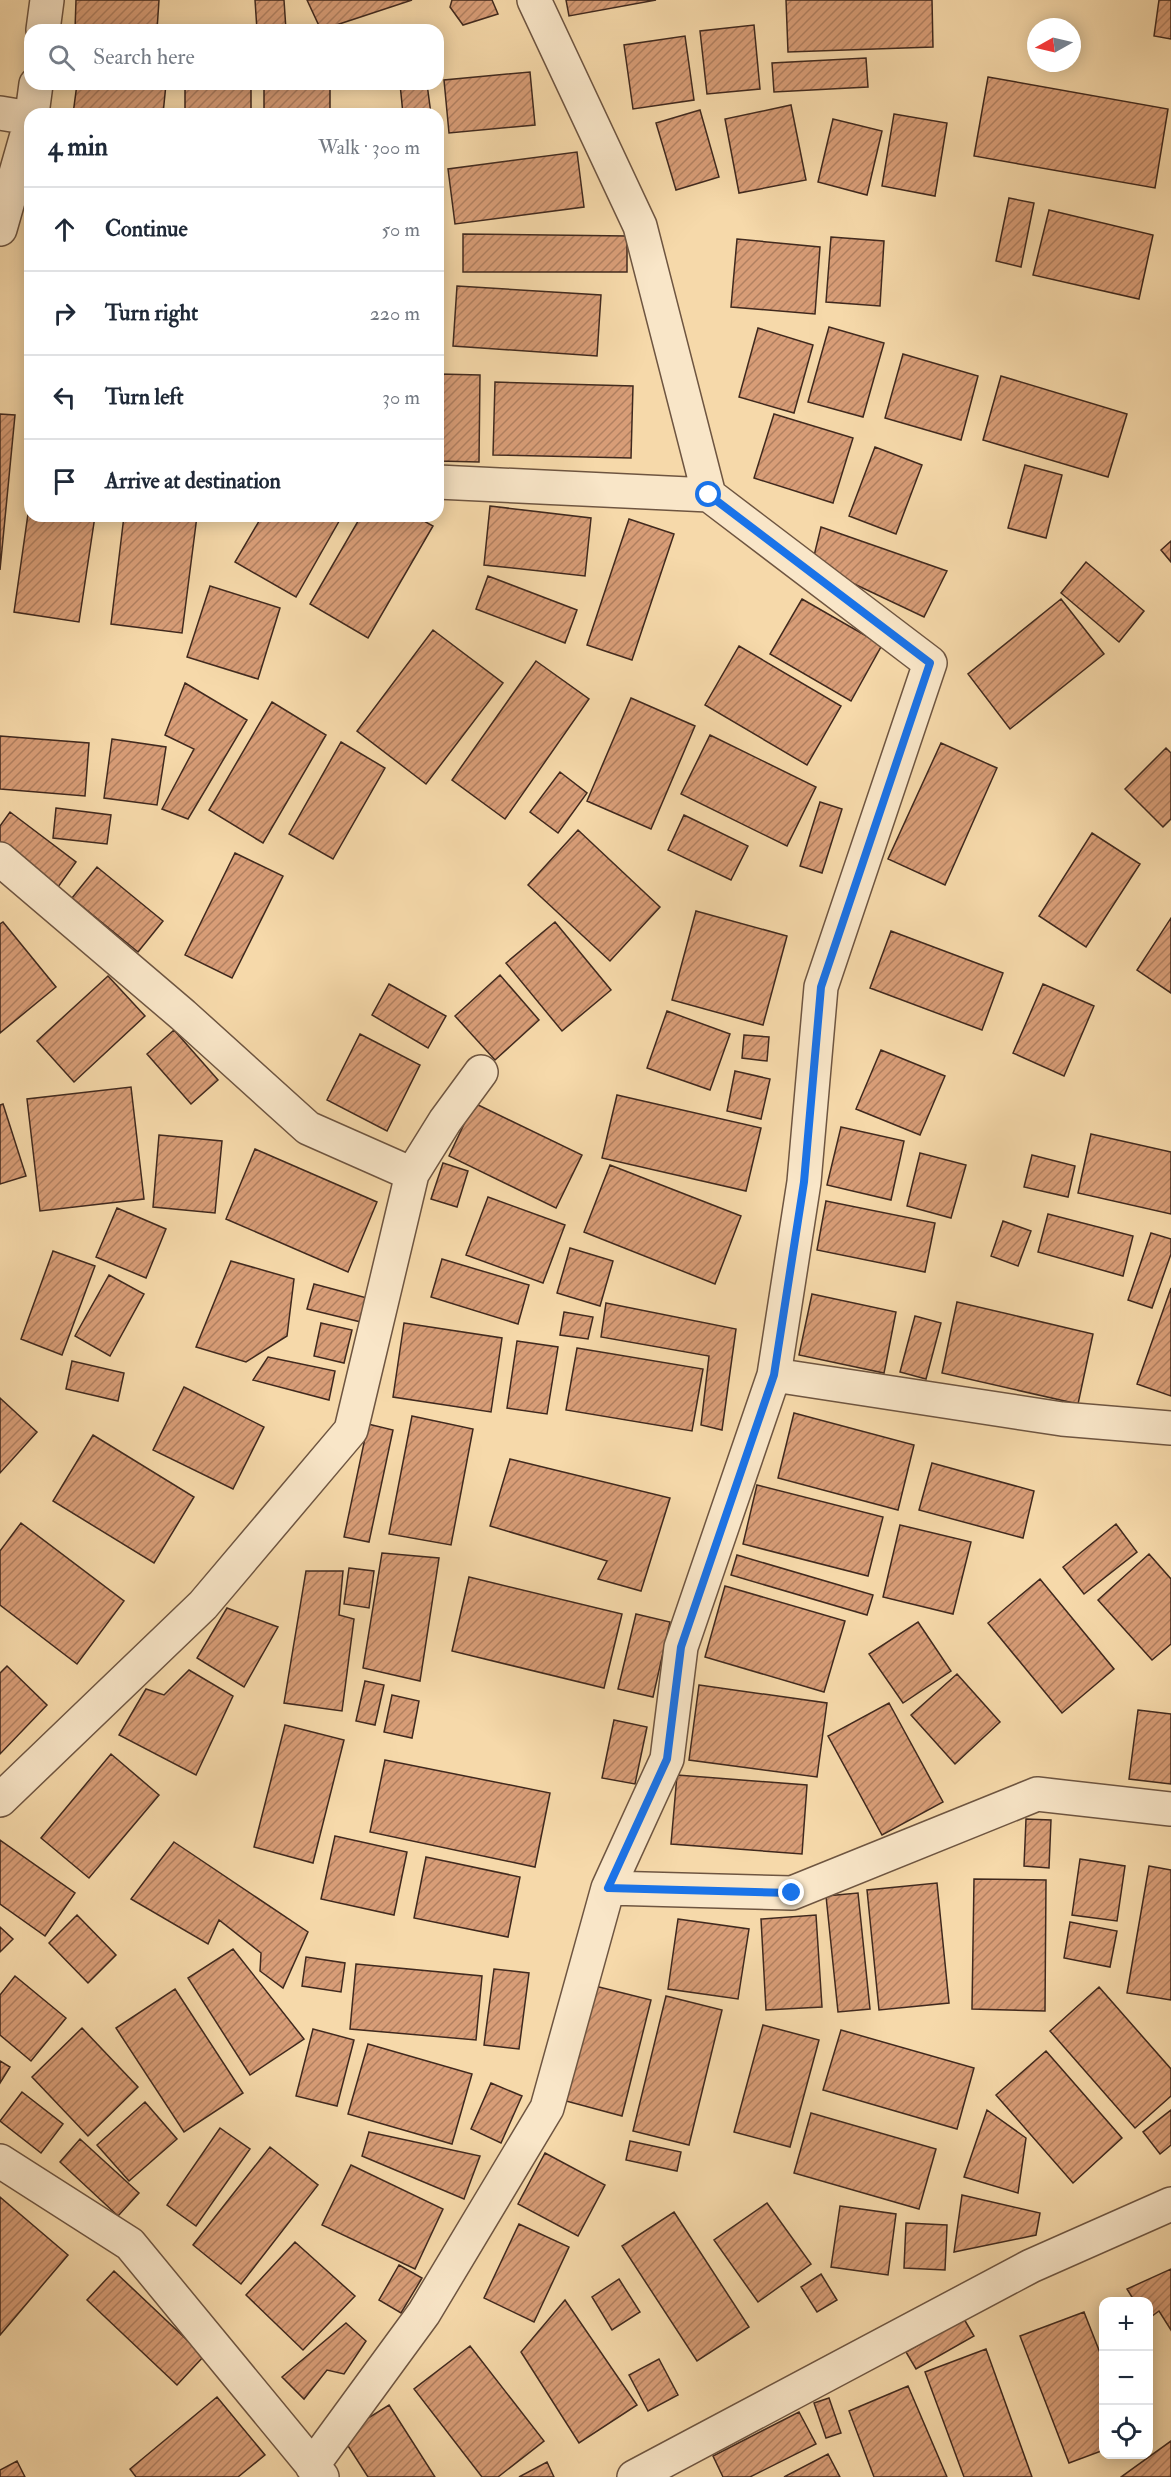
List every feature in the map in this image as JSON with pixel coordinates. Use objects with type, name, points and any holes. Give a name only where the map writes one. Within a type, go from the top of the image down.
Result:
[{"type":"street","points":[[44,24],[46,0]]},
{"type":"street","points":[[534,0],[640,226],[709,495]]},
{"type":"street","points":[[33,108],[35,90]]},
{"type":"street","points":[[0,113],[24,117]]},
{"type":"street","points":[[0,229],[24,145]]},
{"type":"street","points":[[0,2161],[129,2244],[317,2471],[424,2313],[547,2108],[608,1888],[667,1759],[681,1647],[774,1375],[804,1182],[821,987],[930,663],[709,495],[444,482]]},
{"type":"street","points":[[0,860],[183,1015],[308,1128],[412,1174]]},
{"type":"street","points":[[0,1800],[203,1605],[351,1430],[412,1174],[445,1121],[481,1072]]},
{"type":"street","points":[[774,1375],[1062,1419],[1171,1428]]},
{"type":"street","points":[[608,1888],[792,1893],[1037,1794],[1171,1809]]},
{"type":"street","points":[[634,2477],[1020,2271],[1171,2204]]},
{"type":"building","points":[[76,0],[159,0],[157,24],[75,24]]},
{"type":"building","points":[[255,0],[284,0],[286,24],[257,24]]},
{"type":"building","points":[[307,0],[412,0],[339,24],[318,24]]},
{"type":"building","points":[[452,0],[492,0],[498,14],[463,25],[450,7]]},
{"type":"building","points":[[566,0],[656,0],[569,16]]},
{"type":"building","points":[[786,0],[932,0],[933,47],[788,52]]},
{"type":"building","points":[[1159,0],[1171,0],[1171,39],[1154,36]]},
{"type":"building","points":[[754,25],[760,89],[707,94],[700,31]]},
{"type":"building","points":[[685,36],[694,100],[633,109],[624,45]]},
{"type":"building","points":[[866,58],[868,87],[774,92],[772,63]]},
{"type":"building","points":[[530,72],[535,125],[449,133],[444,80]]},
{"type":"building","points":[[988,77],[1168,109],[1155,188],[974,156]]},
{"type":"building","points":[[76,90],[165,90],[164,108],[74,108]]},
{"type":"building","points":[[185,90],[251,90],[251,108],[185,108]]},
{"type":"building","points":[[264,90],[330,90],[330,108],[264,108]]},
{"type":"building","points":[[401,90],[428,90],[430,108],[402,108]]},
{"type":"building","points":[[791,105],[806,180],[739,193],[725,119]]},
{"type":"building","points":[[700,110],[719,177],[676,190],[656,123]]},
{"type":"building","points":[[894,114],[947,123],[935,196],[882,186]]},
{"type":"building","points":[[833,119],[882,131],[867,195],[818,182]]},
{"type":"building","points":[[577,152],[584,207],[455,224],[448,169]]},
{"type":"building","points":[[1009,198],[1034,203],[1021,267],[996,261]]},
{"type":"building","points":[[1049,210],[1153,235],[1139,299],[1033,275]]},
{"type":"building","points":[[463,234],[627,236],[627,272],[463,272]]},
{"type":"building","points":[[831,237],[884,241],[880,306],[826,302]]},
{"type":"building","points":[[737,239],[820,247],[815,314],[731,307]]},
{"type":"building","points":[[457,286],[601,295],[597,356],[453,346]]},
{"type":"building","points":[[829,327],[884,343],[863,417],[808,402]]},
{"type":"building","points":[[758,328],[813,345],[794,413],[739,397]]},
{"type":"building","points":[[903,354],[978,376],[961,440],[885,418]]},
{"type":"building","points":[[444,374],[480,375],[479,462],[444,461]]},
{"type":"building","points":[[1001,376],[1127,414],[1108,477],[983,440]]},
{"type":"building","points":[[495,382],[633,386],[631,458],[493,455]]},
{"type":"building","points":[[0,414],[15,415],[0,570]]},
{"type":"building","points":[[774,414],[853,438],[833,503],[754,478]]},
{"type":"building","points":[[875,447],[922,465],[896,534],[849,516]]},
{"type":"building","points":[[1025,465],[1062,475],[1046,538],[1008,528]]},
{"type":"building","points":[[490,506],[591,518],[585,576],[484,565]]},
{"type":"building","points":[[629,519],[674,534],[632,660],[587,645]]},
{"type":"building","points":[[27,522],[94,522],[79,622],[14,612]]},
{"type":"building","points":[[123,522],[196,522],[182,633],[111,624]]},
{"type":"building","points":[[258,522],[339,522],[296,597],[235,562]]},
{"type":"building","points":[[358,522],[426,522],[433,526],[368,638],[310,604]]},
{"type":"building","points":[[821,527],[947,571],[924,617],[812,564]]},
{"type":"building","points":[[1171,541],[1171,562],[1161,550]]},
{"type":"building","points":[[1086,562],[1144,611],[1119,642],[1061,593]]},
{"type":"building","points":[[488,576],[577,610],[565,643],[476,609]]},
{"type":"building","points":[[210,586],[280,608],[258,679],[187,657]]},
{"type":"building","points":[[802,599],[882,645],[851,701],[770,654]]},
{"type":"building","points":[[1061,599],[1104,654],[1010,729],[968,674]]},
{"type":"building","points":[[433,630],[503,683],[426,784],[357,731]]},
{"type":"building","points":[[739,646],[841,706],[807,765],[705,705]]},
{"type":"building","points":[[536,661],[589,699],[505,819],[452,780]]},
{"type":"building","points":[[185,683],[247,720],[188,819],[162,809],[194,749],[165,735]]},
{"type":"building","points":[[631,698],[695,726],[651,829],[587,801]]},
{"type":"building","points":[[272,702],[326,735],[263,843],[209,810]]},
{"type":"building","points":[[710,735],[816,787],[787,846],[681,794]]},
{"type":"building","points":[[0,736],[89,743],[85,796],[0,789]]},
{"type":"building","points":[[112,739],[166,747],[157,805],[104,798]]},
{"type":"building","points":[[341,742],[385,768],[333,859],[289,834]]},
{"type":"building","points":[[941,743],[997,768],[945,885],[888,859]]},
{"type":"building","points":[[1166,748],[1171,753],[1171,819],[1163,827],[1125,789]]},
{"type":"building","points":[[560,772],[587,793],[558,833],[530,812]]},
{"type":"building","points":[[820,802],[842,809],[822,873],[800,866]]},
{"type":"building","points":[[56,808],[111,815],[107,844],[53,838]]},
{"type":"building","points":[[10,812],[76,862],[58,887],[0,844],[0,826]]},
{"type":"building","points":[[684,815],[748,846],[731,880],[668,850]]},
{"type":"building","points":[[578,830],[660,907],[610,961],[528,885]]},
{"type":"building","points":[[1092,833],[1140,864],[1086,947],[1039,916]]},
{"type":"building","points":[[235,853],[283,876],[232,978],[185,955]]},
{"type":"building","points":[[97,867],[163,921],[138,952],[72,898]]},
{"type":"building","points":[[696,911],[787,936],[763,1025],[672,1000]]},
{"type":"building","points":[[1171,918],[1171,993],[1137,970]]},
{"type":"building","points":[[3,922],[56,987],[0,1033],[0,924]]},
{"type":"building","points":[[555,922],[611,990],[562,1031],[506,963]]},
{"type":"building","points":[[891,931],[1003,973],[982,1030],[870,988]]},
{"type":"building","points":[[500,975],[539,1020],[495,1060],[455,1016]]},
{"type":"building","points":[[108,976],[145,1016],[74,1082],[37,1041]]},
{"type":"building","points":[[389,984],[446,1016],[428,1048],[372,1015]]},
{"type":"building","points":[[1043,984],[1094,1006],[1064,1076],[1013,1053]]},
{"type":"building","points":[[667,1011],[730,1034],[710,1090],[647,1068]]},
{"type":"building","points":[[174,1030],[218,1080],[191,1104],[147,1054]]},
{"type":"building","points":[[360,1034],[420,1065],[387,1131],[327,1100]]},
{"type":"building","points":[[744,1035],[769,1037],[767,1061],[742,1058]]},
{"type":"building","points":[[881,1050],[945,1076],[920,1135],[856,1109]]},
{"type":"building","points":[[735,1071],[770,1079],[761,1119],[727,1111]]},
{"type":"building","points":[[131,1087],[144,1199],[40,1211],[27,1099]]},
{"type":"building","points":[[617,1095],[761,1128],[746,1191],[602,1158]]},
{"type":"building","points":[[474,1103],[582,1155],[556,1208],[449,1156]]},
{"type":"building","points":[[3,1104],[26,1176],[0,1184],[0,1105]]},
{"type":"building","points":[[841,1127],[904,1141],[891,1200],[827,1185]]},
{"type":"building","points":[[1091,1134],[1171,1152],[1171,1214],[1078,1193]]},
{"type":"building","points":[[159,1135],[222,1141],[215,1213],[153,1207]]},
{"type":"building","points":[[255,1149],[377,1202],[348,1272],[226,1219]]},
{"type":"building","points":[[920,1153],[966,1165],[951,1218],[907,1206]]},
{"type":"building","points":[[1032,1155],[1075,1166],[1068,1197],[1024,1187]]},
{"type":"building","points":[[443,1163],[468,1171],[457,1207],[431,1199]]},
{"type":"building","points":[[610,1165],[741,1216],[715,1284],[584,1232]]},
{"type":"building","points":[[488,1197],[565,1225],[543,1283],[466,1255]]},
{"type":"building","points":[[826,1201],[935,1223],[925,1272],[817,1250]]},
{"type":"building","points":[[117,1208],[166,1229],[146,1278],[96,1257]]},
{"type":"building","points":[[1048,1214],[1133,1236],[1123,1276],[1038,1252]]},
{"type":"building","points":[[1003,1221],[1031,1231],[1018,1266],[991,1256]]},
{"type":"building","points":[[1151,1233],[1171,1239],[1171,1254],[1152,1308],[1128,1300]]},
{"type":"building","points":[[570,1248],[613,1261],[600,1306],[557,1293]]},
{"type":"building","points":[[53,1251],[95,1266],[62,1355],[21,1339]]},
{"type":"building","points":[[442,1259],[529,1285],[518,1324],[431,1297]]},
{"type":"building","points":[[231,1261],[294,1279],[287,1336],[246,1362],[196,1347]]},
{"type":"building","points":[[109,1275],[144,1294],[110,1356],[75,1336]]},
{"type":"building","points":[[314,1284],[367,1298],[361,1322],[307,1309]]},
{"type":"building","points":[[1171,1288],[1171,1396],[1137,1384]]},
{"type":"building","points":[[812,1294],[896,1312],[884,1373],[799,1355]]},
{"type":"building","points":[[957,1302],[1093,1334],[1078,1404],[942,1373]]},
{"type":"building","points":[[606,1303],[736,1329],[722,1430],[701,1425],[709,1356],[601,1337]]},
{"type":"building","points":[[564,1312],[593,1317],[588,1339],[560,1335]]},
{"type":"building","points":[[915,1316],[941,1323],[926,1379],[900,1372]]},
{"type":"building","points":[[321,1323],[352,1330],[344,1363],[314,1356]]},
{"type":"building","points":[[404,1323],[502,1338],[491,1412],[393,1397]]},
{"type":"building","points":[[517,1341],[558,1347],[547,1414],[507,1408]]},
{"type":"building","points":[[577,1348],[703,1369],[692,1431],[566,1410]]},
{"type":"building","points":[[268,1357],[335,1371],[329,1400],[253,1380]]},
{"type":"building","points":[[72,1361],[124,1373],[118,1401],[66,1389]]},
{"type":"building","points":[[184,1387],[264,1427],[233,1489],[153,1450]]},
{"type":"building","points":[[0,1398],[37,1432],[0,1473]]},
{"type":"building","points":[[794,1413],[914,1445],[898,1510],[778,1478]]},
{"type":"building","points":[[412,1416],[473,1429],[451,1545],[389,1534]]},
{"type":"building","points":[[368,1424],[393,1430],[369,1542],[344,1537]]},
{"type":"building","points":[[93,1435],[194,1497],[154,1563],[53,1501]]},
{"type":"building","points":[[510,1459],[670,1498],[641,1591],[598,1579],[607,1561],[490,1526]]},
{"type":"building","points":[[932,1463],[1034,1491],[1023,1538],[919,1510]]},
{"type":"building","points":[[757,1485],[883,1517],[868,1576],[743,1544]]},
{"type":"building","points":[[21,1523],[124,1601],[77,1664],[0,1605],[0,1551]]},
{"type":"building","points":[[1116,1524],[1137,1552],[1084,1594],[1063,1567]]},
{"type":"building","points":[[900,1525],[971,1542],[953,1614],[883,1597]]},
{"type":"building","points":[[382,1553],[439,1558],[420,1681],[363,1668]]},
{"type":"building","points":[[1149,1554],[1171,1579],[1171,1644],[1152,1660],[1098,1600]]},
{"type":"building","points":[[737,1555],[873,1595],[867,1615],[731,1575]]},
{"type":"building","points":[[349,1568],[374,1571],[369,1608],[344,1604]]},
{"type":"building","points":[[306,1571],[343,1571],[339,1615],[354,1619],[342,1711],[284,1703]]},
{"type":"building","points":[[469,1577],[622,1614],[604,1688],[452,1651]]},
{"type":"building","points":[[1040,1579],[1114,1669],[1062,1713],[988,1623]]},
{"type":"building","points":[[725,1586],[845,1621],[824,1692],[705,1657]]},
{"type":"building","points":[[227,1608],[278,1627],[244,1687],[197,1658]]},
{"type":"building","points":[[636,1614],[670,1622],[653,1697],[618,1689]]},
{"type":"building","points":[[918,1622],[951,1671],[903,1703],[869,1654]]},
{"type":"building","points":[[7,1666],[47,1705],[0,1754],[0,1673]]},
{"type":"building","points":[[189,1670],[233,1696],[196,1775],[119,1735],[146,1689],[164,1695]]},
{"type":"building","points":[[957,1674],[1000,1722],[955,1764],[911,1715]]},
{"type":"building","points":[[365,1681],[384,1685],[375,1725],[356,1721]]},
{"type":"building","points":[[699,1685],[827,1703],[817,1777],[689,1760]]},
{"type":"building","points":[[392,1695],[419,1701],[412,1738],[384,1732]]},
{"type":"building","points":[[889,1703],[943,1802],[882,1835],[828,1736]]},
{"type":"building","points":[[1138,1710],[1171,1714],[1171,1784],[1129,1779]]},
{"type":"building","points":[[614,1720],[647,1727],[635,1784],[602,1778]]},
{"type":"building","points":[[285,1725],[344,1740],[313,1863],[254,1847]]},
{"type":"building","points":[[111,1754],[159,1795],[89,1878],[41,1838]]},
{"type":"building","points":[[385,1760],[550,1793],[535,1867],[370,1832]]},
{"type":"building","points":[[677,1775],[807,1785],[802,1854],[671,1844]]},
{"type":"building","points":[[1026,1819],[1051,1820],[1049,1868],[1024,1866]]},
{"type":"building","points":[[335,1836],[407,1852],[394,1915],[321,1899]]},
{"type":"building","points":[[0,1840],[75,1893],[45,1936],[0,1904]]},
{"type":"building","points":[[174,1842],[308,1932],[283,1988],[260,1971],[261,1953],[219,1920],[208,1944],[131,1899]]},
{"type":"building","points":[[426,1857],[520,1877],[508,1937],[414,1918]]},
{"type":"building","points":[[1080,1859],[1125,1866],[1117,1921],[1072,1915]]},
{"type":"building","points":[[1149,1866],[1171,1870],[1171,2000],[1127,1993]]},
{"type":"building","points":[[974,1879],[1046,1880],[1045,2011],[972,2009]]},
{"type":"building","points":[[937,1883],[949,2003],[879,2010],[867,1890]]},
{"type":"building","points":[[858,1893],[870,2009],[838,2012],[826,1896]]},
{"type":"building","points":[[77,1915],[116,1955],[88,1983],[49,1943]]},
{"type":"building","points":[[816,1915],[822,2007],[766,2010],[761,1919]]},
{"type":"building","points":[[678,1919],[749,1929],[738,1999],[668,1989]]},
{"type":"building","points":[[1070,1922],[1117,1931],[1110,1967],[1064,1958]]},
{"type":"building","points":[[0,1927],[13,1939],[0,1952]]},
{"type":"building","points":[[233,1949],[304,2039],[250,2075],[188,1978]]},
{"type":"building","points":[[306,1957],[345,1963],[341,1992],[302,1986]]},
{"type":"building","points":[[356,1964],[482,1976],[476,2040],[350,2029]]},
{"type":"building","points":[[494,1969],[529,1973],[519,2049],[484,2045]]},
{"type":"building","points":[[15,1976],[66,2018],[31,2061],[0,2035],[0,1995]]},
{"type":"building","points":[[595,1986],[651,2000],[622,2116],[566,2101]]},
{"type":"building","points":[[1099,1987],[1171,2069],[1171,2096],[1135,2128],[1050,2031]]},
{"type":"building","points":[[175,1989],[243,2093],[184,2132],[116,2028]]},
{"type":"building","points":[[666,1996],[722,2010],[689,2145],[633,2131]]},
{"type":"building","points":[[763,2025],[819,2040],[790,2147],[734,2132]]},
{"type":"building","points":[[82,2028],[138,2087],[88,2136],[32,2077]]},
{"type":"building","points":[[313,2029],[354,2040],[337,2106],[296,2096]]},
{"type":"building","points":[[841,2030],[974,2068],[957,2129],[823,2090]]},
{"type":"building","points":[[368,2044],[472,2074],[452,2144],[348,2114]]},
{"type":"building","points":[[1046,2051],[1122,2138],[1073,2183],[996,2095]]},
{"type":"building","points":[[0,2061],[10,2067],[0,2083]]},
{"type":"building","points":[[491,2083],[522,2096],[501,2143],[471,2129]]},
{"type":"building","points":[[22,2092],[63,2124],[41,2153],[0,2121]]},
{"type":"building","points":[[145,2102],[177,2139],[129,2181],[97,2145]]},
{"type":"building","points":[[987,2110],[1026,2138],[1018,2193],[964,2177]]},
{"type":"building","points":[[1171,2110],[1171,2145],[1160,2154],[1143,2132]]},
{"type":"building","points":[[811,2113],[936,2149],[919,2209],[794,2173]]},
{"type":"building","points":[[220,2128],[250,2149],[196,2226],[167,2205]]},
{"type":"building","points":[[369,2132],[480,2156],[464,2199],[362,2156]]},
{"type":"building","points":[[80,2139],[139,2193],[118,2216],[60,2162]]},
{"type":"building","points":[[630,2141],[681,2152],[677,2171],[626,2160]]},
{"type":"building","points":[[270,2147],[318,2185],[241,2284],[193,2245]]},
{"type":"building","points":[[545,2153],[605,2185],[578,2236],[518,2204]]},
{"type":"building","points":[[351,2165],[443,2209],[415,2269],[322,2225]]},
{"type":"building","points":[[962,2195],[1040,2213],[1036,2235],[954,2252]]},
{"type":"building","points":[[0,2197],[68,2255],[0,2335]]},
{"type":"building","points":[[767,2203],[811,2264],[758,2302],[714,2240]]},
{"type":"building","points":[[840,2206],[896,2214],[888,2275],[831,2267]]},
{"type":"building","points":[[674,2212],[749,2327],[697,2361],[622,2246]]},
{"type":"building","points":[[906,2223],[947,2225],[945,2270],[904,2268]]},
{"type":"building","points":[[519,2224],[569,2247],[534,2322],[484,2298]]},
{"type":"building","points":[[295,2242],[355,2296],[303,2350],[246,2295]]},
{"type":"building","points":[[399,2265],[422,2278],[401,2313],[379,2300]]},
{"type":"building","points":[[1171,2269],[1171,2330],[1159,2311],[1153,2315],[1153,2297],[1132,2297],[1127,2289]]},
{"type":"building","points":[[114,2271],[204,2356],[177,2385],[87,2300]]},
{"type":"building","points":[[821,2274],[837,2300],[817,2312],[801,2287]]},
{"type":"building","points":[[619,2279],[640,2312],[612,2330],[592,2297]]},
{"type":"building","points":[[565,2300],[637,2405],[579,2443],[521,2352]]},
{"type":"building","points":[[1084,2312],[1099,2350],[1099,2452],[1069,2463],[1020,2336]]},
{"type":"building","points":[[964,2319],[974,2336],[916,2369],[906,2352]]},
{"type":"building","points":[[346,2323],[366,2341],[344,2374],[327,2370],[304,2399],[282,2377]]},
{"type":"building","points":[[470,2346],[544,2441],[498,2477],[482,2477],[414,2389]]},
{"type":"building","points":[[986,2349],[1032,2477],[964,2477],[925,2372]]},
{"type":"building","points":[[659,2359],[678,2395],[648,2411],[629,2375]]},
{"type":"building","points":[[908,2386],[947,2477],[874,2477],[849,2411]]},
{"type":"building","points":[[217,2397],[265,2455],[238,2477],[136,2477],[130,2469]]},
{"type":"building","points":[[829,2398],[841,2433],[826,2438],[814,2403]]},
{"type":"building","points":[[389,2405],[435,2477],[368,2477],[341,2435]]},
{"type":"building","points":[[799,2412],[816,2444],[750,2477],[723,2477],[713,2456]]},
{"type":"building","points":[[1171,2441],[1171,2477],[1121,2477],[1146,2459],[1153,2459],[1153,2454]]},
{"type":"building","points":[[828,2454],[840,2477],[784,2477]]},
{"type":"building","points":[[17,2461],[25,2477],[0,2477],[0,2470]]},
{"type":"building","points":[[547,2462],[554,2477],[519,2477]]},
{"type":"route","points":[[709,495],[930,663],[821,987],[804,1182],[774,1375],[681,1647],[667,1759],[608,1888],[792,1893]]}]
